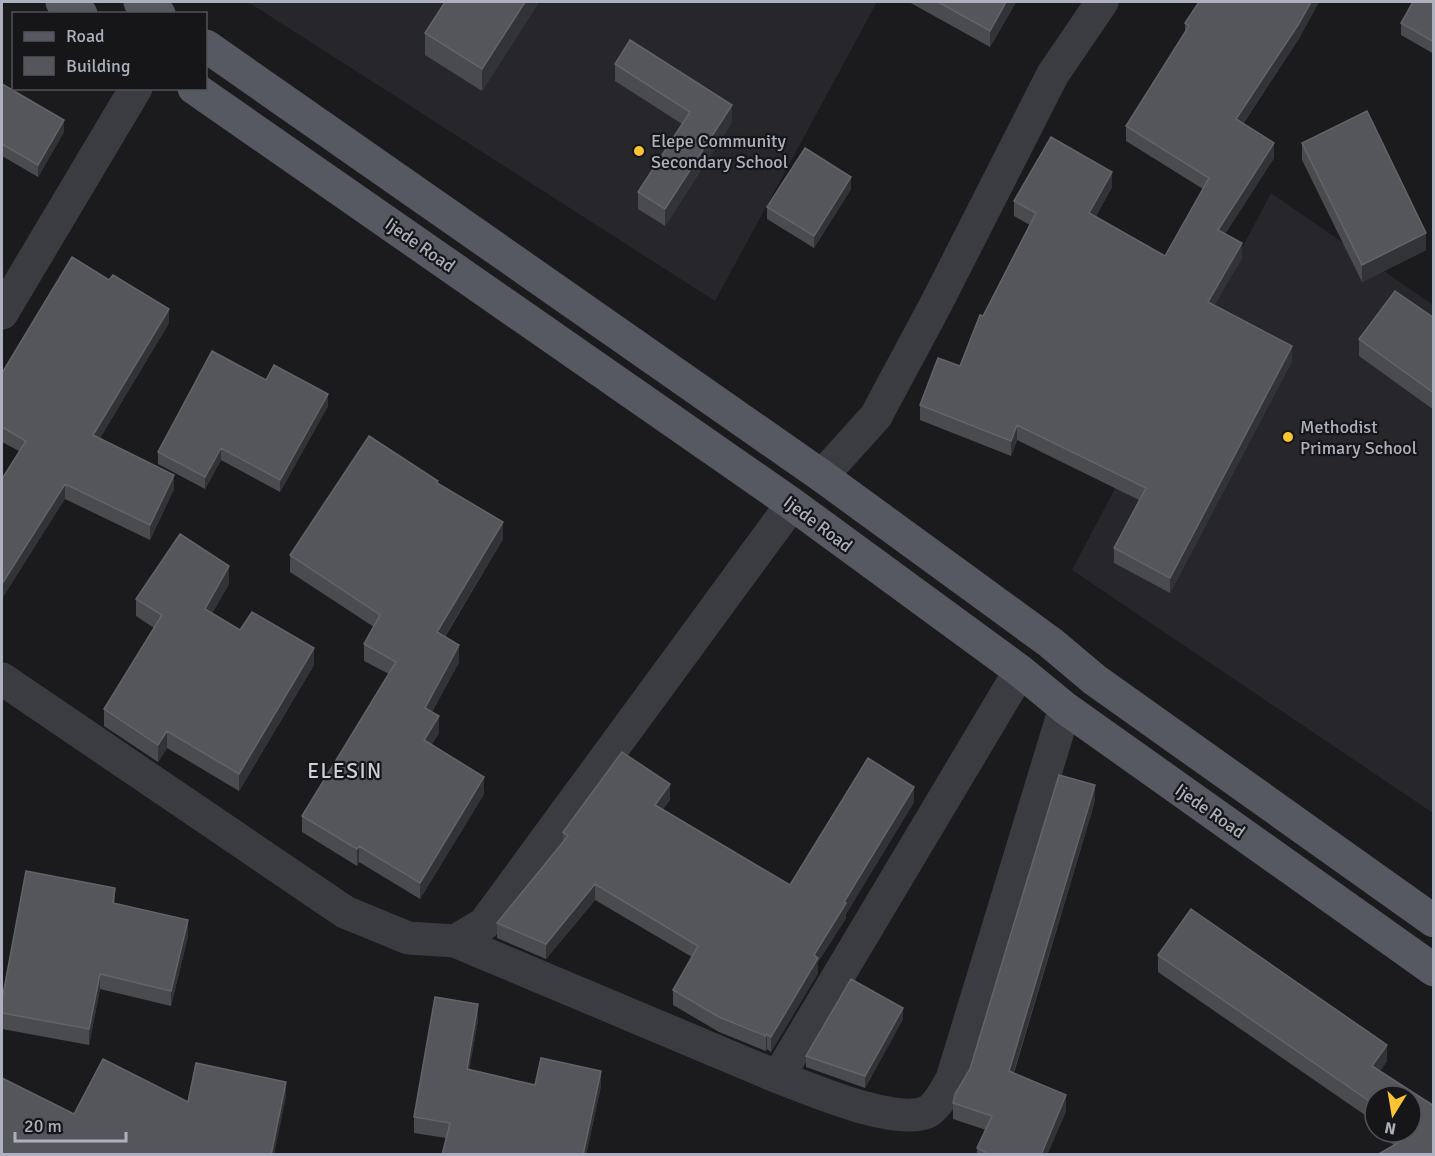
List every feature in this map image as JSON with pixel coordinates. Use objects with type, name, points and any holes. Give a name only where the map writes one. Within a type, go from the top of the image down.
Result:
[{"type":"main road","points":[[62,2],[78,12]]},
{"type":"main road","points":[[140,2],[156,12]]},
{"type":"main road","points":[[207,47],[822,476],[1051,643],[1095,680],[1434,921]]},
{"type":"main road","name":"Ijede Road","points":[[197,90],[792,504],[1020,671],[1065,708],[1434,970]]},
{"type":"street","points":[[822,476],[876,416],[936,304],[1053,74],[1102,2]]},
{"type":"street","points":[[2,313],[135,90]]},
{"type":"street","points":[[454,941],[484,924],[792,504]]},
{"type":"street","points":[[777,1077],[1020,671]]},
{"type":"street","points":[[2,679],[345,912],[408,938],[454,941],[777,1077],[874,1110],[906,1115],[928,1112],[940,1099],[952,1078],[1065,708]]},
{"type":"shaded area","name":"Elepe Community Secondary School","points":[[248,2],[877,2],[715,301]]},
{"type":"shaded area","name":"Methodist Primary School","points":[[1271,193],[1433,305],[1433,813],[1072,570]]},
{"type":"building","points":[[445,2],[525,2],[482,69],[425,33]]},
{"type":"building","points":[[938,2],[1006,2],[990,31]]},
{"type":"building","points":[[1199,2],[1311,2],[1236,119],[1274,143],[1218,230],[1242,243],[1208,302],[1292,346],[1170,578],[1114,548],[1146,488],[1017,425],[1011,441],[920,405],[938,358],[960,366],[980,315],[983,316],[1036,213],[1014,201],[1051,137],[1112,172],[1089,213],[1165,256],[1209,178],[1126,126],[1189,26],[1185,23]]},
{"type":"building","points":[[1413,2],[1434,2],[1434,42],[1401,23]]},
{"type":"building","points":[[630,40],[732,105],[665,209],[638,192],[690,112],[615,64]]},
{"type":"building","points":[[2,84],[64,120],[38,165],[2,144]]},
{"type":"building","points":[[1367,111],[1426,233],[1362,265],[1302,143]]},
{"type":"building","points":[[805,148],[851,177],[814,236],[767,207]]},
{"type":"building","points":[[72,257],[109,280],[113,275],[169,309],[93,435],[174,475],[150,525],[65,484],[2,584],[2,479],[26,441],[2,427],[2,373]]},
{"type":"building","points":[[1395,291],[1434,318],[1434,393],[1359,339]]},
{"type":"building","points":[[212,351],[266,380],[274,365],[328,394],[280,480],[221,448],[205,477],[158,452]]},
{"type":"building","points":[[369,436],[438,481],[437,483],[503,522],[437,632],[459,645],[425,708],[439,716],[424,740],[484,777],[420,883],[359,846],[357,849],[302,816],[396,662],[364,644],[380,615],[290,555]]},
{"type":"building","points":[[180,534],[229,566],[205,609],[240,630],[252,612],[314,648],[239,774],[167,731],[158,745],[104,709],[162,615],[136,599]]},
{"type":"building","points":[[622,752],[670,784],[655,805],[790,885],[868,758],[914,787],[844,902],[846,903],[814,955],[818,958],[771,1037],[719,1017],[673,990],[698,946],[595,884],[546,944],[497,923],[568,836],[563,832]]},
{"type":"building","points":[[1059,775],[1095,785],[1009,1071],[1066,1095],[1041,1155],[991,1155],[977,1148],[992,1116],[953,1103],[955,1094],[970,1069]]},
{"type":"building","points":[[26,871],[115,888],[113,903],[188,920],[171,991],[100,974],[89,1029],[2,1013],[2,1000]]},
{"type":"building","points":[[1191,909],[1387,1045],[1372,1066],[1400,1084],[1363,1084],[1363,1097],[1158,955]]},
{"type":"building","points":[[851,979],[903,1008],[865,1076],[806,1056]]},
{"type":"building","points":[[435,997],[478,1004],[467,1069],[535,1085],[541,1058],[601,1071],[583,1155],[442,1155],[450,1123],[414,1117]]},
{"type":"building","points":[[103,1059],[188,1102],[196,1063],[286,1082],[271,1155],[2,1155],[2,1078],[74,1114]]},
{"type":"building","points":[[1423,1099],[1434,1106],[1434,1155],[1377,1155],[1396,1144],[1423,1144]]},
{"type":"place","name":"Elepe Community Secondary School","points":[[639,151]]},
{"type":"place","name":"Methodist Primary School","points":[[1288,437]]},
{"type":"district","name":"ELESIN","points":[[345,771]]}]
